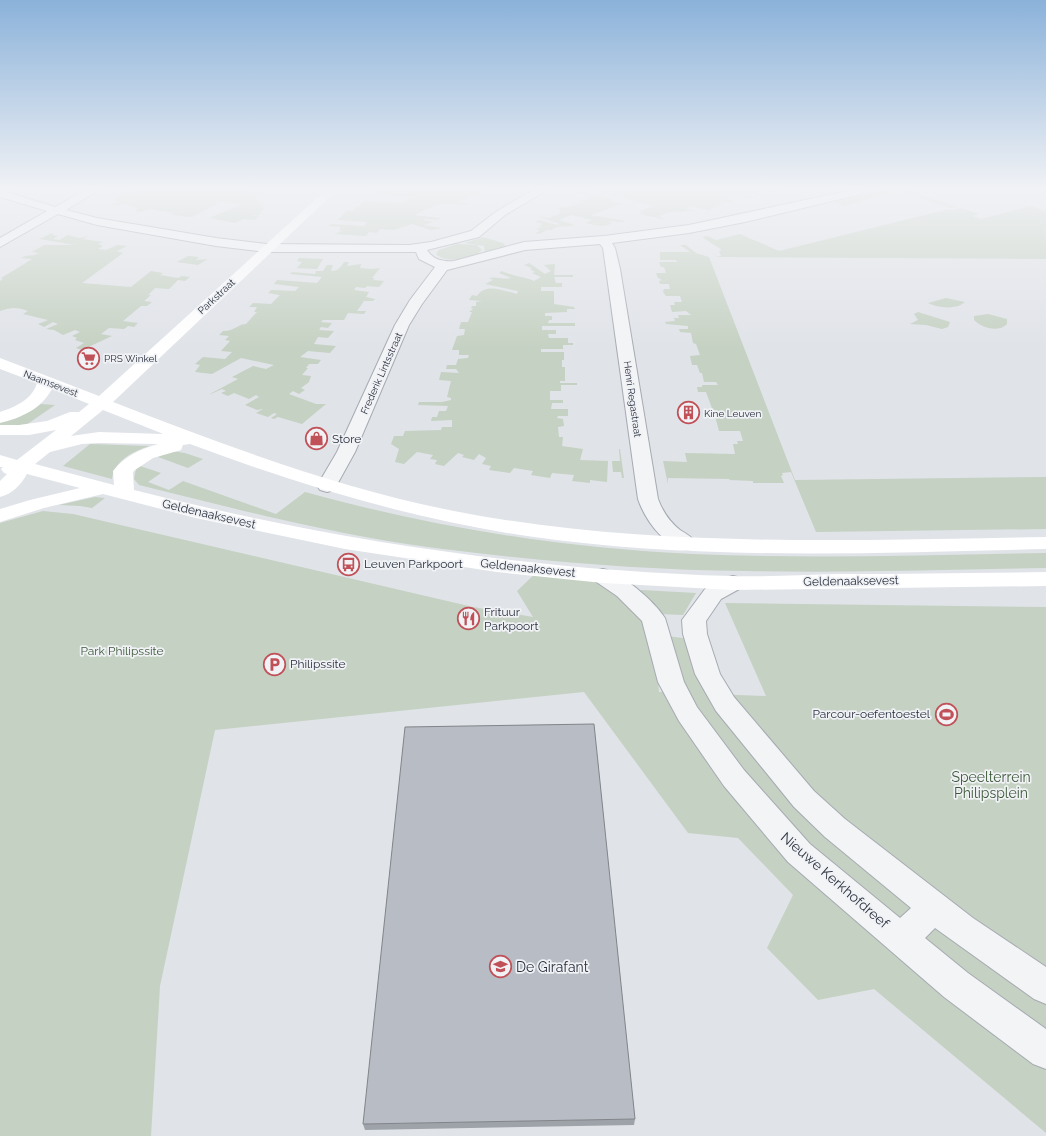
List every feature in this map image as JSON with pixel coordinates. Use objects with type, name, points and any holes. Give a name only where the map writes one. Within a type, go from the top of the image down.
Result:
[{"type":"main road","name":"Parkstraat","points":[[102,402],[273,243]]},
{"type":"main road","name":"Naamsevest","points":[[0,363],[102,402]]},
{"type":"main road","points":[[0,418],[25,408],[35,401],[45,389],[46,381]]},
{"type":"main road","points":[[0,430],[26,430],[65,422],[102,402],[200,440],[327,486],[455,517],[516,527],[630,541],[687,544],[824,547],[1046,543]]},
{"type":"main road","points":[[0,472],[20,467],[102,402]]},
{"type":"main road","points":[[38,453],[62,442],[92,437],[200,440]]},
{"type":"main road","points":[[124,494],[123,471],[131,463],[140,457],[163,448],[200,440]]},
{"type":"main road","name":"Geldenaaksevest","points":[[0,461],[196,512],[345,544],[497,566],[603,576],[733,583],[1046,579]]},
{"type":"main road","points":[[0,491],[14,480],[20,467]]},
{"type":"main road","points":[[0,516],[38,504],[102,488]]},
{"type":"street","points":[[232,243],[267,248],[420,248],[440,243]]},
{"type":"street","points":[[420,248],[422,254],[427,259],[443,266],[459,265],[515,248],[570,243]]},
{"type":"street","name":"Henri Regastraat","points":[[606,243],[609,248],[613,269],[648,499],[652,513],[659,523],[687,544]]},
{"type":"street","name":"Frederik Lintsstraat","points":[[327,486],[346,452],[402,325],[415,303],[443,266]]},
{"type":"street","name":"Nieuwe Kerkhofdreef","points":[[603,576],[626,591],[653,618],[671,682],[688,714],[752,800],[799,852],[956,985],[1046,1051]]},
{"type":"street","points":[[733,583],[714,594],[694,620],[695,634],[708,674],[725,704],[768,759],[804,799],[835,828],[961,929],[1046,987]]},
{"type":"street","points":[[901,938],[934,907]]},
{"type":"green space","points":[[63,243],[100,243],[98,244],[103,246],[98,249],[106,250],[117,245],[127,246],[117,251],[123,253],[82,283],[131,287],[151,271],[163,273],[160,275],[178,278],[182,276],[190,277],[185,281],[178,280],[169,289],[155,288],[148,295],[151,295],[144,301],[152,302],[147,306],[141,306],[123,321],[138,323],[134,327],[128,326],[124,329],[109,328],[101,334],[112,336],[82,350],[76,348],[84,343],[75,340],[77,338],[72,336],[80,332],[75,330],[63,335],[54,330],[46,329],[58,324],[53,322],[44,327],[38,324],[48,320],[23,314],[28,311],[21,309],[11,308],[0,311],[0,281],[3,279],[1,278],[32,259],[21,258],[39,253],[32,252],[44,245],[75,245]]},
{"type":"green space","points":[[465,243],[503,243],[506,247],[480,254],[485,251],[484,246]]},
{"type":"green space","points":[[711,243],[761,243],[779,251],[811,243],[1046,243],[1046,259],[715,257],[721,256],[719,251],[722,250]]},
{"type":"green space","points":[[457,244],[477,245],[482,250],[472,256],[459,260],[446,259],[436,254],[439,250]]},
{"type":"green space","points":[[680,245],[686,245],[696,253],[709,257],[795,480],[1046,477],[1046,529],[816,532],[791,472],[782,473],[783,475],[781,476],[784,483],[753,483],[753,481],[729,479],[668,478],[668,484],[663,461],[687,462],[685,453],[735,454],[733,444],[738,444],[737,441],[743,441],[740,431],[719,431],[715,416],[721,416],[720,411],[713,411],[706,392],[698,392],[697,387],[702,387],[702,385],[718,385],[716,382],[704,382],[702,373],[700,373],[697,365],[692,365],[690,356],[700,355],[696,344],[693,343],[691,333],[680,332],[679,329],[688,329],[688,326],[666,324],[665,322],[675,321],[674,318],[679,318],[678,315],[691,315],[686,311],[672,312],[670,305],[675,305],[674,302],[682,302],[680,296],[666,296],[663,292],[664,289],[670,289],[669,284],[660,284],[659,281],[662,280],[658,278],[656,273],[666,273],[664,267],[661,267],[659,262],[677,262],[676,260],[660,260],[660,252],[690,252]]},
{"type":"green space","points":[[188,256],[199,257],[196,260],[208,259],[198,265],[177,262]]},
{"type":"green space","points":[[299,258],[323,259],[317,269],[294,268],[297,268],[302,262],[297,261]]},
{"type":"green space","points":[[344,262],[349,262],[347,266],[361,264],[360,268],[380,268],[372,278],[375,278],[373,280],[384,281],[379,287],[356,287],[354,290],[369,292],[366,297],[375,299],[373,301],[364,301],[357,311],[366,311],[364,314],[348,313],[344,320],[323,320],[321,322],[332,323],[328,328],[321,327],[319,330],[334,331],[328,338],[318,337],[314,344],[336,346],[330,353],[308,351],[300,357],[321,360],[318,364],[309,364],[306,368],[308,368],[302,375],[311,376],[309,382],[301,388],[305,390],[299,394],[293,391],[289,394],[316,404],[326,404],[302,424],[278,417],[274,419],[271,418],[277,414],[274,413],[268,417],[256,413],[263,409],[257,410],[245,405],[259,397],[256,395],[249,399],[234,393],[228,396],[221,393],[226,391],[222,389],[210,394],[238,379],[232,377],[253,366],[266,369],[274,365],[241,358],[212,374],[195,372],[200,365],[195,364],[203,357],[225,359],[232,352],[221,351],[230,341],[225,340],[229,336],[219,335],[223,331],[231,330],[246,324],[257,312],[254,312],[257,307],[249,307],[253,303],[271,304],[280,295],[268,293],[271,290],[295,291],[299,287],[274,284],[277,280],[317,283],[322,277],[290,274],[292,272],[315,274],[316,271],[323,271],[327,265],[333,265],[331,271],[337,270]]},
{"type":"green space","points":[[529,263],[545,274],[551,271],[544,265],[555,264],[554,275],[573,275],[573,277],[554,277],[556,283],[562,283],[562,287],[541,287],[541,291],[554,291],[554,304],[574,307],[575,309],[567,309],[567,312],[545,313],[545,316],[552,316],[552,320],[549,320],[548,323],[575,323],[575,326],[542,326],[542,330],[556,330],[556,334],[548,334],[549,338],[568,338],[568,343],[573,343],[573,345],[563,345],[563,349],[541,349],[541,352],[564,352],[562,367],[565,367],[565,381],[560,381],[560,383],[577,383],[577,385],[561,385],[561,391],[550,391],[550,400],[563,400],[563,403],[552,403],[551,409],[568,409],[568,416],[558,416],[557,418],[563,419],[564,426],[558,427],[559,437],[563,437],[562,446],[583,449],[580,460],[608,461],[607,482],[590,480],[590,483],[572,481],[574,475],[552,473],[550,478],[531,475],[533,471],[514,468],[510,473],[489,470],[491,466],[482,464],[486,458],[479,454],[474,460],[462,457],[464,455],[458,453],[444,466],[435,464],[437,460],[430,459],[433,455],[417,452],[404,464],[395,462],[399,449],[391,444],[394,436],[403,436],[405,431],[441,430],[442,427],[452,427],[452,420],[431,421],[432,417],[437,417],[439,411],[446,411],[448,406],[418,405],[419,402],[442,402],[451,400],[451,398],[447,397],[451,381],[439,380],[441,372],[459,373],[456,369],[446,369],[447,365],[456,365],[458,359],[468,358],[469,355],[459,355],[459,350],[452,350],[457,336],[464,335],[465,329],[459,329],[461,322],[468,322],[472,312],[469,312],[473,309],[471,308],[472,306],[476,306],[476,302],[482,301],[469,300],[472,295],[477,296],[480,292],[490,288],[517,294],[518,291],[485,284],[493,280],[489,278],[511,278],[499,273],[502,271],[534,281],[541,277],[532,273],[535,272],[530,269],[532,268],[524,265]]},
{"type":"green space","points":[[946,298],[965,302],[961,305],[952,307],[937,306],[928,303]]},
{"type":"green space","points":[[918,312],[950,322],[948,327],[942,329],[926,325],[910,324],[918,320],[914,314]]},
{"type":"green space","points":[[988,314],[1007,319],[1007,324],[1003,327],[995,329],[981,325],[974,320],[974,316]]},
{"type":"green space","points":[[41,404],[55,405],[26,425],[0,426],[0,422],[33,410]]},
{"type":"green space","points":[[90,444],[149,446],[136,451],[125,458],[117,467],[112,479],[63,466]]},
{"type":"green space","points":[[619,449],[624,478],[622,478],[621,472],[613,472],[612,461],[620,461]]},
{"type":"green space","points":[[171,451],[185,453],[203,459],[188,468],[158,457]]},
{"type":"green space","points":[[140,466],[161,473],[148,482],[169,490],[183,481],[276,514],[305,492],[400,516],[497,534],[595,547],[693,554],[781,556],[1046,553],[1046,568],[784,572],[669,569],[552,561],[474,553],[398,543],[323,529],[139,485],[134,479],[136,469]]},
{"type":"green space","points":[[95,497],[105,498],[92,508],[59,505]]},
{"type":"green space","points":[[43,511],[73,514],[473,607],[533,617],[517,591],[539,570],[603,576],[653,618],[659,692],[688,693],[667,636],[690,639],[712,694],[766,696],[725,603],[1046,607],[1046,1133],[874,989],[818,1000],[767,948],[793,895],[738,838],[688,833],[584,692],[215,730],[160,986],[151,1136],[0,1136],[0,523]]},
{"type":"green space","points":[[642,590],[696,593],[683,615],[658,614],[637,592]]},
{"type":"building","name":"De Girafant","points":[[594,724],[635,1119],[363,1124],[405,727]]},
{"type":"place","name":"PRS Winkel","points":[[89,358]]},
{"type":"place","name":"Kine Leuven","points":[[688,413]]},
{"type":"place","name":"Store","points":[[316,439]]},
{"type":"place","name":"Leuven Parkpoort","points":[[349,564]]},
{"type":"place","name":"Frituur Parkpoort","points":[[468,619]]},
{"type":"place","name":"Philipssite","points":[[275,664]]},
{"type":"place","name":"Parcour-oefentoestel","points":[[946,714]]},
{"type":"place","name":"De Girafant","points":[[500,967]]},
{"type":"park label","name":"Park Philipssite","points":[[122,651]]},
{"type":"park label","name":"Speelterrein Philipsplein","points":[[991,786]]}]
